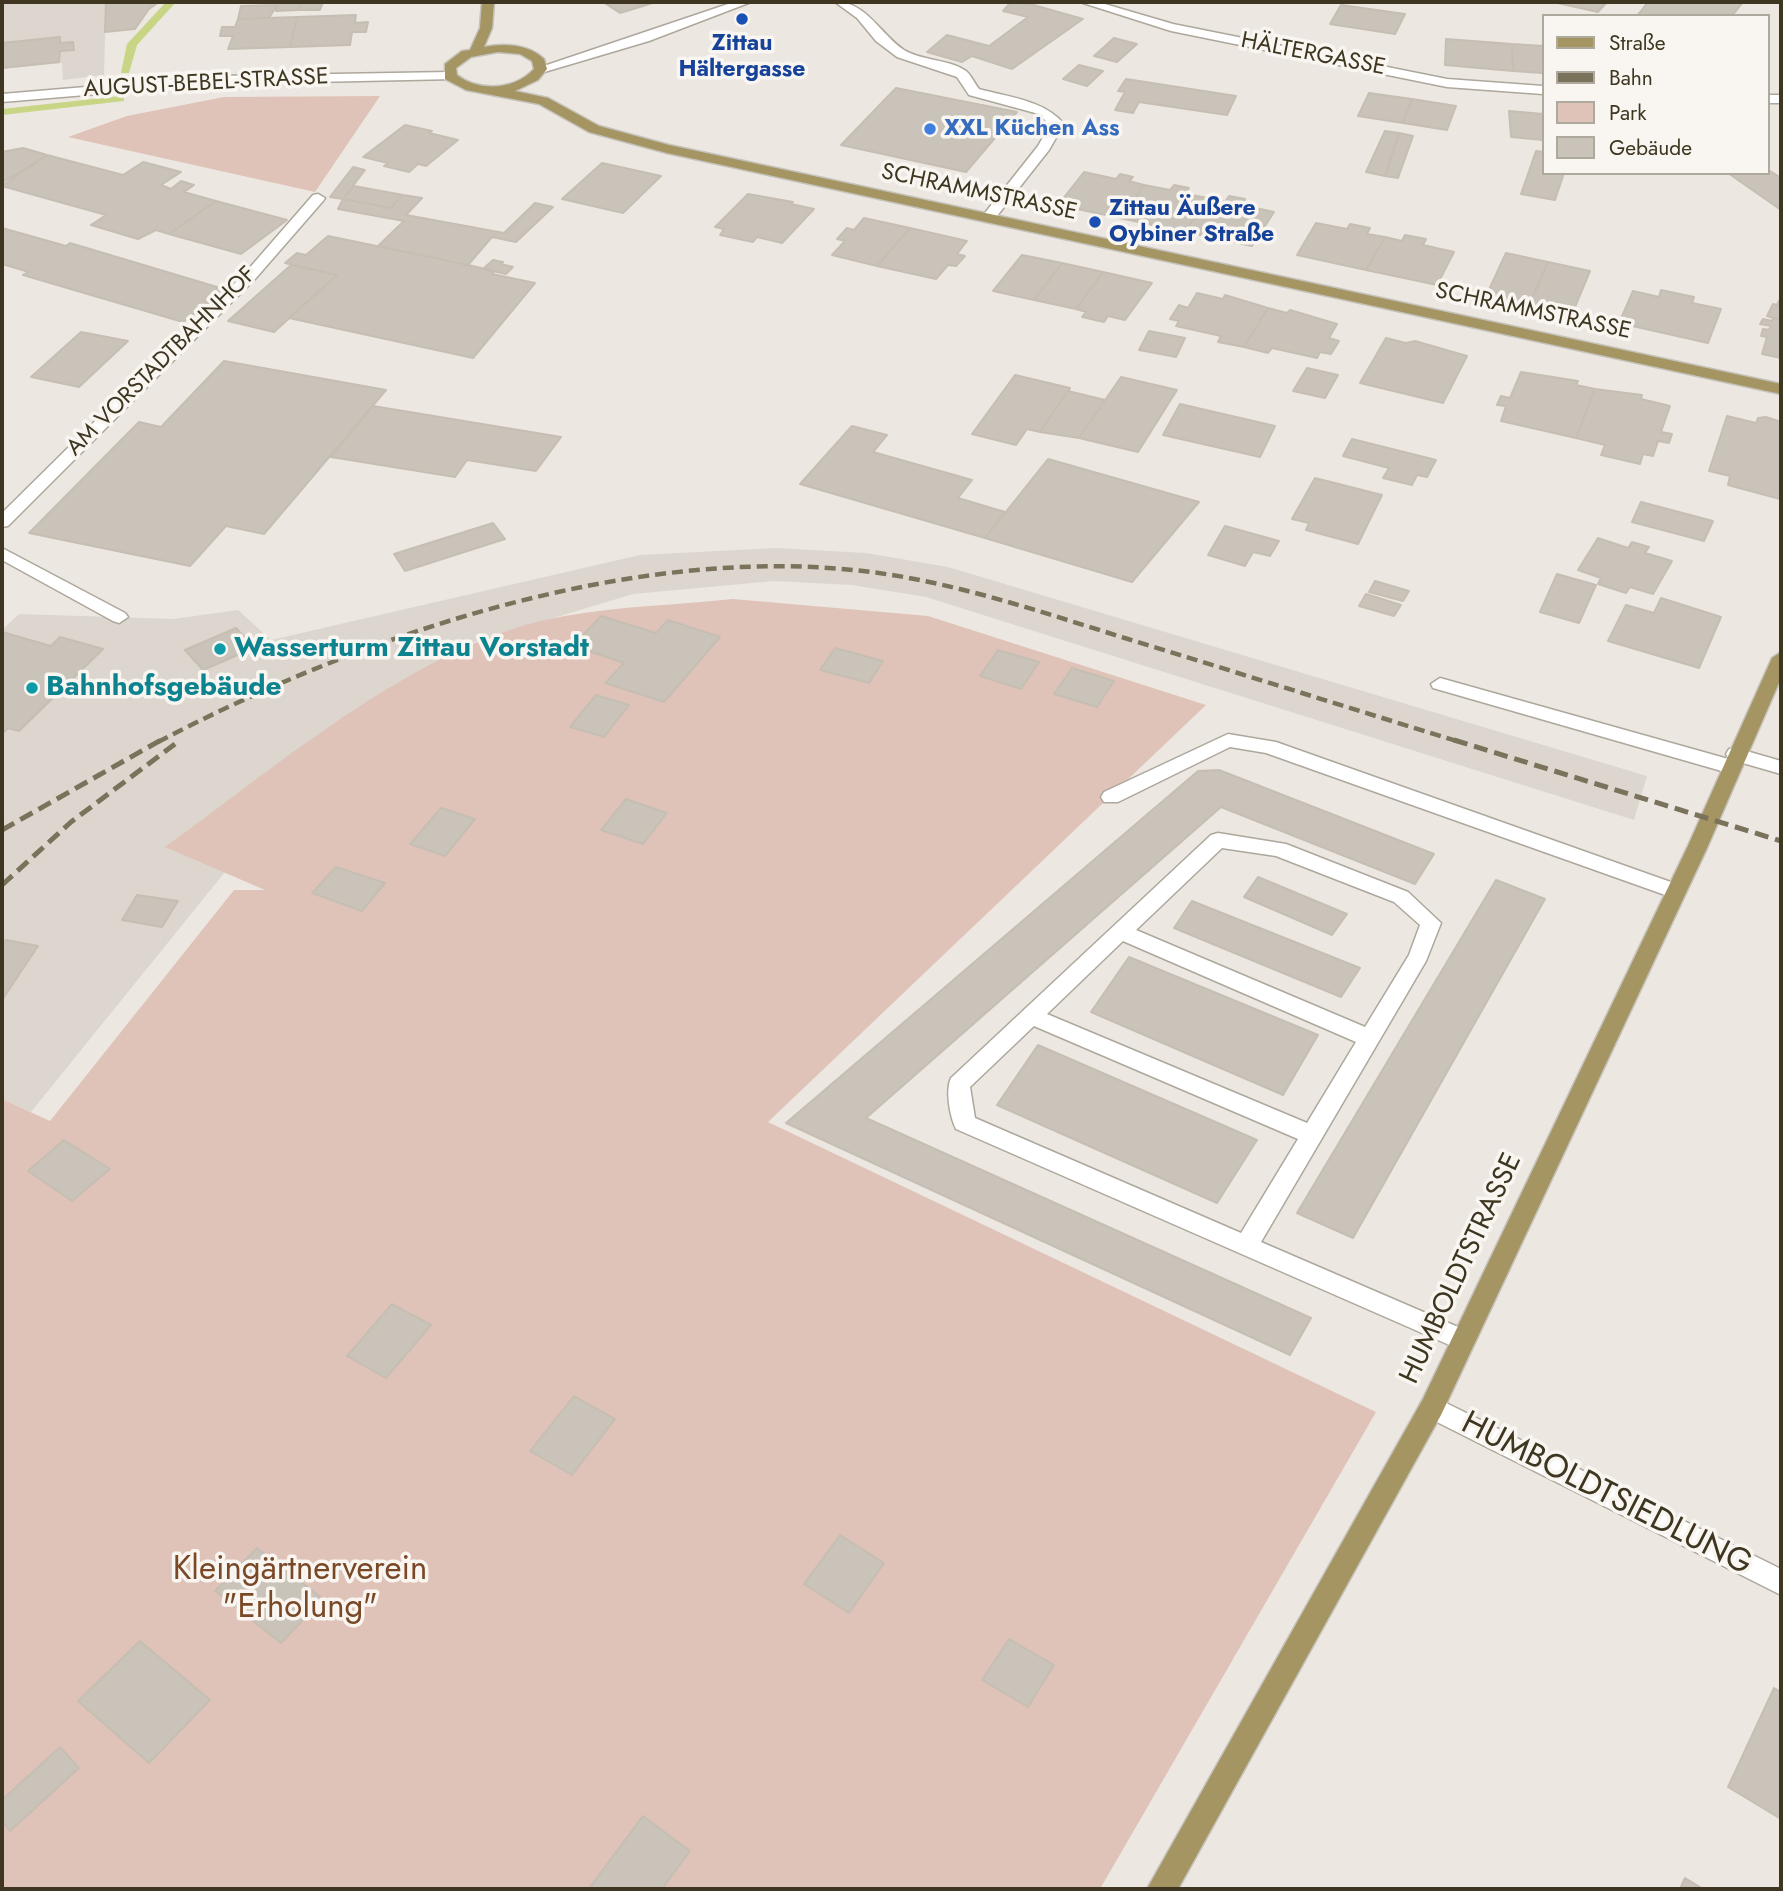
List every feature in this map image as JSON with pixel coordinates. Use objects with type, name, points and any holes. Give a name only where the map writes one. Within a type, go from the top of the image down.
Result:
[{"type":"main road","points":[[476,51],[486,28],[488,2]]},
{"type":"main road","points":[[486,28],[498,48]]},
{"type":"main road","points":[[450,71],[459,58],[476,51],[498,48],[532,54]]},
{"type":"main road","name":"SCHRAMMSTRASSE","points":[[532,54],[538,59],[536,74],[543,101]]},
{"type":"main road","name":"SCHRAMMSTRASSE","points":[[450,71],[464,86],[543,101],[568,117],[621,138],[1781,388]]},
{"type":"main road","points":[[491,90],[536,74]]},
{"type":"main road","name":"HUMBOLDTSTRASSE","points":[[1162,1889],[1432,1407],[1675,891],[1781,658]]},
{"type":"street","points":[[536,74],[745,2]]},
{"type":"street","points":[[841,2],[861,15],[880,38],[902,54],[962,74],[974,92],[1016,101],[1044,111],[1057,124],[1044,147],[988,218]]},
{"type":"street","name":"HÄLTERGASSE","points":[[1086,2],[1171,27],[1447,83],[1542,90]]},
{"type":"street","points":[[532,54],[595,53]]},
{"type":"street","name":"AUGUST-BEBEL-STRASSE","points":[[2,98],[154,84],[410,75],[450,71]]},
{"type":"street","name":"AM VORSTADTBAHNHOF","points":[[2,522],[251,275],[318,198]]},
{"type":"street","points":[[2,553],[119,617]]},
{"type":"street","points":[[1440,684],[1734,760],[1781,768]]},
{"type":"street","points":[[1111,797],[1228,740],[1269,747],[1675,891]]},
{"type":"street","points":[[1248,1244],[1419,956],[1431,923],[1401,897],[1279,849],[1218,840],[1029,1014],[959,1084],[964,1122],[1463,1340]]},
{"type":"street","points":[[1119,931],[1369,1038]]},
{"type":"street","points":[[1029,1014],[1314,1136]]},
{"type":"street","name":"HUMBOLDTSIEDLUNG","points":[[1432,1407],[1781,1584]]},
{"type":"shaded area","points":[[2,2],[106,2],[104,75],[63,80],[62,63],[2,69]]},
{"type":"shaded area","points":[[777,548],[866,553],[948,567],[1647,776],[1634,820],[926,597],[852,585],[774,581],[633,594],[477,641],[166,847],[225,872],[31,1112],[2,1099],[2,630],[19,614],[173,619],[238,610],[271,640],[640,555]]},
{"type":"green space","points":[[380,96],[315,192],[68,137],[127,116],[224,97]]},
{"type":"green space","name":"Kleingärtnerverein \"Erholung\"","points":[[733,599],[928,616],[1206,705],[768,1122],[1376,1412],[1100,1889],[2,1889],[2,1099],[50,1121],[234,890],[265,890],[165,847],[355,709],[459,650],[512,629],[586,613]]},
{"type":"building","points":[[106,2],[159,2],[149,9],[135,29],[105,32]]},
{"type":"building","points":[[278,2],[301,2],[298,10],[276,11]]},
{"type":"building","points":[[301,2],[323,2],[320,10],[298,10]]},
{"type":"building","points":[[603,2],[656,2],[620,13]]},
{"type":"building","points":[[1011,2],[1023,2],[1083,19],[1012,69],[972,56],[962,62],[927,52],[947,35],[989,46],[1028,17],[1003,11]]},
{"type":"building","points":[[1553,2],[1607,2],[1598,12]]},
{"type":"building","points":[[1648,2],[1743,2],[1734,14],[1639,14]]},
{"type":"building","points":[[277,5],[269,18],[238,19],[241,6]]},
{"type":"building","points":[[1341,5],[1405,14],[1395,34],[1330,24]]},
{"type":"building","points":[[356,15],[355,23],[368,22],[366,32],[352,32],[350,45],[290,47],[297,17]]},
{"type":"building","points":[[297,17],[290,47],[228,49],[233,36],[220,36],[222,27],[235,27],[238,19]]},
{"type":"building","points":[[60,37],[60,43],[73,42],[74,50],[60,51],[59,62],[2,68],[2,43]]},
{"type":"building","points":[[1114,38],[1137,44],[1117,62],[1094,56]]},
{"type":"building","points":[[1446,39],[1512,44],[1513,71],[1445,65]]},
{"type":"building","points":[[1512,44],[1542,46],[1542,73],[1513,71]]},
{"type":"building","points":[[1079,65],[1103,71],[1087,86],[1063,79]]},
{"type":"building","points":[[1126,79],[1236,96],[1227,115],[1139,102],[1133,113],[1115,110],[1125,92],[1118,91]]},
{"type":"building","name":"XXL Küchen Ass","points":[[896,88],[1017,112],[966,172],[841,145]]},
{"type":"building","points":[[1369,93],[1412,99],[1403,123],[1358,116]]},
{"type":"building","points":[[1412,99],[1456,106],[1447,130],[1403,123]]},
{"type":"building","points":[[1509,111],[1542,114],[1542,140],[1511,137]]},
{"type":"building","points":[[405,125],[458,140],[426,166],[418,164],[409,172],[363,157]]},
{"type":"building","points":[[1385,131],[1399,133],[1385,176],[1366,172]]},
{"type":"building","points":[[1399,133],[1413,136],[1398,178],[1385,176]]},
{"type":"building","points":[[23,148],[47,155],[2,183],[2,152]]},
{"type":"building","points":[[1536,151],[1542,152],[1542,175],[1563,175],[1555,200],[1521,194]]},
{"type":"building","points":[[47,155],[123,175],[143,162],[181,172],[161,185],[171,189],[181,181],[194,185],[184,192],[216,201],[169,234],[156,230],[138,239],[91,225],[106,215],[2,186]]},
{"type":"building","points":[[602,163],[661,176],[623,213],[562,199]]},
{"type":"building","points":[[353,167],[365,170],[343,199],[330,197]]},
{"type":"building","points":[[1769,170],[1781,178],[1781,210],[1731,175],[1769,175]]},
{"type":"building","points":[[1084,172],[1116,179],[1120,174],[1133,177],[1129,181],[1144,185],[1120,218],[1058,205]]},
{"type":"building","points":[[1144,185],[1170,190],[1174,185],[1189,188],[1185,194],[1208,198],[1185,232],[1120,218]]},
{"type":"building","points":[[354,186],[403,195],[391,208],[343,199]]},
{"type":"building","points":[[748,194],[793,202],[791,204],[814,209],[782,243],[757,237],[753,242],[720,235],[724,229],[715,227]]},
{"type":"building","points":[[403,195],[422,198],[406,215],[504,233],[535,203],[553,207],[516,242],[492,237],[468,265],[378,246],[404,221],[338,209],[343,199],[391,208]]},
{"type":"building","points":[[1229,196],[1245,199],[1242,205],[1274,212],[1252,246],[1185,232],[1208,198],[1225,202]]},
{"type":"building","points":[[216,201],[287,220],[241,254],[169,234]]},
{"type":"building","points":[[864,218],[910,228],[877,266],[832,255],[845,241],[837,239],[847,228],[854,230]]},
{"type":"building","points":[[1316,223],[1347,229],[1350,224],[1370,228],[1367,234],[1385,237],[1366,270],[1297,255]]},
{"type":"building","points":[[2,228],[66,246],[70,243],[227,290],[183,322],[23,275],[29,272],[2,264]]},
{"type":"building","points":[[910,228],[967,241],[957,254],[965,256],[956,266],[948,265],[936,279],[877,266]]},
{"type":"building","points":[[1405,235],[1426,239],[1423,245],[1454,252],[1437,285],[1366,270],[1385,237],[1402,241]]},
{"type":"building","points":[[328,236],[468,265],[494,271],[492,274],[535,283],[473,358],[289,318],[337,275],[285,263],[297,253],[306,255]]},
{"type":"building","points":[[1506,253],[1548,262],[1529,305],[1486,296]]},
{"type":"building","points":[[1022,255],[1062,263],[1034,300],[993,291]]},
{"type":"building","points":[[493,260],[513,267],[506,274],[483,269]]},
{"type":"building","points":[[1548,262],[1590,271],[1572,314],[1529,305]]},
{"type":"building","points":[[1062,263],[1103,272],[1076,309],[1034,300]]},
{"type":"building","points":[[291,265],[337,275],[274,332],[228,321]]},
{"type":"building","points":[[1103,272],[1152,283],[1125,320],[1108,316],[1104,322],[1082,317],[1086,312],[1076,309]]},
{"type":"building","points":[[1661,290],[1694,297],[1692,303],[1721,309],[1708,343],[1619,323],[1633,291],[1659,297]]},
{"type":"building","points":[[1197,293],[1223,299],[1225,295],[1268,308],[1244,347],[1218,342],[1221,336],[1176,326],[1179,321],[1170,319],[1179,305],[1188,308]]},
{"type":"building","points":[[1781,297],[1781,320],[1767,316],[1773,304],[1777,305]]},
{"type":"building","points":[[1268,308],[1287,313],[1290,310],[1337,324],[1329,338],[1339,341],[1331,354],[1320,352],[1317,358],[1272,348],[1268,353],[1244,347]]},
{"type":"building","points":[[1773,318],[1781,320],[1781,358],[1762,354],[1767,337],[1761,336],[1763,329],[1769,330],[1771,326],[1760,324],[1763,319],[1772,321]]},
{"type":"building","points":[[1149,331],[1185,338],[1176,357],[1139,350]]},
{"type":"building","points":[[81,332],[128,341],[79,387],[31,377]]},
{"type":"building","points":[[1386,338],[1406,343],[1415,341],[1467,356],[1443,403],[1360,383]]},
{"type":"building","points":[[224,361],[386,390],[264,534],[226,526],[190,566],[29,533],[139,422],[161,427]]},
{"type":"building","points":[[1307,368],[1338,375],[1325,398],[1293,391]]},
{"type":"building","points":[[1521,372],[1578,381],[1576,385],[1595,389],[1576,438],[1501,421],[1506,406],[1497,405],[1501,396],[1510,398]]},
{"type":"building","points":[[1015,375],[1070,388],[1040,432],[1027,429],[1016,445],[972,434]]},
{"type":"building","points":[[1121,377],[1177,390],[1138,452],[1079,438]]},
{"type":"building","points":[[1595,389],[1642,395],[1641,399],[1670,406],[1661,432],[1672,434],[1669,443],[1658,441],[1653,456],[1643,454],[1640,464],[1601,455],[1605,445],[1576,438]]},
{"type":"building","points":[[1068,391],[1105,400],[1079,438],[1040,432]]},
{"type":"building","points":[[1180,404],[1275,426],[1260,457],[1163,435]]},
{"type":"building","points":[[373,406],[561,437],[536,471],[467,460],[455,477],[331,457]]},
{"type":"building","points":[[1727,416],[1756,423],[1758,418],[1766,417],[1781,422],[1780,499],[1728,485],[1730,476],[1709,471]]},
{"type":"building","points":[[852,426],[887,435],[873,452],[972,480],[958,498],[1005,512],[985,538],[800,484]]},
{"type":"building","points":[[1352,439],[1436,460],[1427,477],[1417,475],[1412,485],[1383,478],[1389,468],[1343,456]]},
{"type":"building","points":[[1048,459],[1199,502],[1132,582],[985,538]]},
{"type":"building","points":[[1315,478],[1382,495],[1358,544],[1306,530],[1309,523],[1292,519]]},
{"type":"building","points":[[1641,502],[1713,521],[1704,541],[1632,522]]},
{"type":"building","points":[[493,523],[505,539],[405,571],[394,554]]},
{"type":"building","points":[[1225,526],[1279,541],[1270,556],[1253,552],[1245,566],[1208,555]]},
{"type":"building","points":[[1598,538],[1628,548],[1632,542],[1649,547],[1645,553],[1672,561],[1653,594],[1630,587],[1626,593],[1598,584],[1601,578],[1578,570]]},
{"type":"building","points":[[1557,574],[1596,585],[1579,623],[1540,612]]},
{"type":"building","points":[[1375,581],[1409,591],[1403,601],[1369,592]]},
{"type":"building","points":[[1366,594],[1401,605],[1394,616],[1359,606]]},
{"type":"building","points":[[1661,598],[1721,617],[1699,668],[1608,641],[1626,605],[1654,613]]},
{"type":"building","points":[[601,616],[656,633],[668,620],[720,637],[664,702],[605,683],[624,663],[573,646]]},
{"type":"building","name":"Wasserturm Zittau Vorstadt","points":[[236,628],[254,648],[203,670],[185,650]]},
{"type":"building","name":"Bahnhofsgebäude","points":[[2,632],[51,646],[60,637],[103,649],[19,731],[8,728],[2,734]]},
{"type":"building","points":[[835,648],[883,661],[869,683],[820,670]]},
{"type":"building","points":[[998,650],[1039,662],[1021,689],[980,676]]},
{"type":"building","points":[[1072,668],[1114,681],[1097,707],[1054,694]]},
{"type":"building","points":[[596,695],[629,705],[604,737],[570,727]]},
{"type":"building","points":[[1219,770],[1434,854],[1415,884],[1221,807],[866,1118],[1311,1318],[1290,1355],[786,1123],[1198,771]]},
{"type":"building","points":[[626,799],[667,813],[643,844],[601,830]]},
{"type":"building","points":[[441,808],[475,819],[445,856],[410,844]]},
{"type":"building","points":[[336,867],[385,883],[362,911],[312,893]]},
{"type":"building","points":[[1258,877],[1347,914],[1332,935],[1244,897]]},
{"type":"building","points":[[1496,880],[1545,899],[1353,1238],[1297,1213]]},
{"type":"building","points":[[137,895],[178,901],[162,927],[122,920]]},
{"type":"building","points":[[1192,901],[1360,968],[1341,997],[1174,928]]},
{"type":"building","points":[[6,940],[38,946],[2,1000],[2,945]]},
{"type":"building","points":[[1129,957],[1318,1035],[1283,1095],[1091,1012]]},
{"type":"building","points":[[1038,1045],[1257,1140],[1217,1203],[997,1105]]},
{"type":"building","points":[[64,1140],[110,1169],[72,1201],[28,1171]]},
{"type":"building","points":[[392,1304],[431,1325],[386,1378],[347,1356]]},
{"type":"building","points":[[574,1396],[615,1419],[572,1475],[530,1451]]},
{"type":"building","points":[[840,1535],[884,1563],[849,1613],[804,1584]]},
{"type":"building","points":[[257,1548],[323,1599],[281,1643],[215,1591]]},
{"type":"building","points":[[1009,1639],[1054,1665],[1028,1707],[982,1680]]},
{"type":"building","points":[[140,1641],[210,1700],[149,1763],[78,1701]]},
{"type":"building","points":[[1774,1688],[1781,1692],[1781,1819],[1728,1787]]},
{"type":"building","points":[[60,1747],[79,1768],[10,1831],[2,1821],[2,1800]]},
{"type":"building","points":[[643,1816],[690,1851],[662,1889],[590,1887]]},
{"type":"building","points":[[1685,1878],[1703,1889],[1680,1889]]},
{"type":"waterway","points":[[125,71],[132,44],[171,2]]},
{"type":"waterway","points":[[2,112],[120,99]]},
{"type":"railway","points":[[158,742],[238,702],[323,666],[412,633],[504,605],[597,584],[690,571],[782,566],[871,572],[968,591],[1460,742]]},
{"type":"railway","points":[[2,830],[161,740]]},
{"type":"railway","points":[[1454,740],[1781,841]]},
{"type":"railway","points":[[2,885],[71,822],[175,744]]},
{"type":"place","name":"Zittau Hältergasse","points":[[742,19]]},
{"type":"place","name":"XXL Küchen Ass","points":[[930,129]]},
{"type":"place","name":"Zittau Äußere Oybiner Straße","points":[[1095,222]]},
{"type":"place","name":"Wasserturm Zittau Vorstadt","points":[[220,649]]},
{"type":"place","name":"Bahnhofsgebäude","points":[[32,688]]}]
